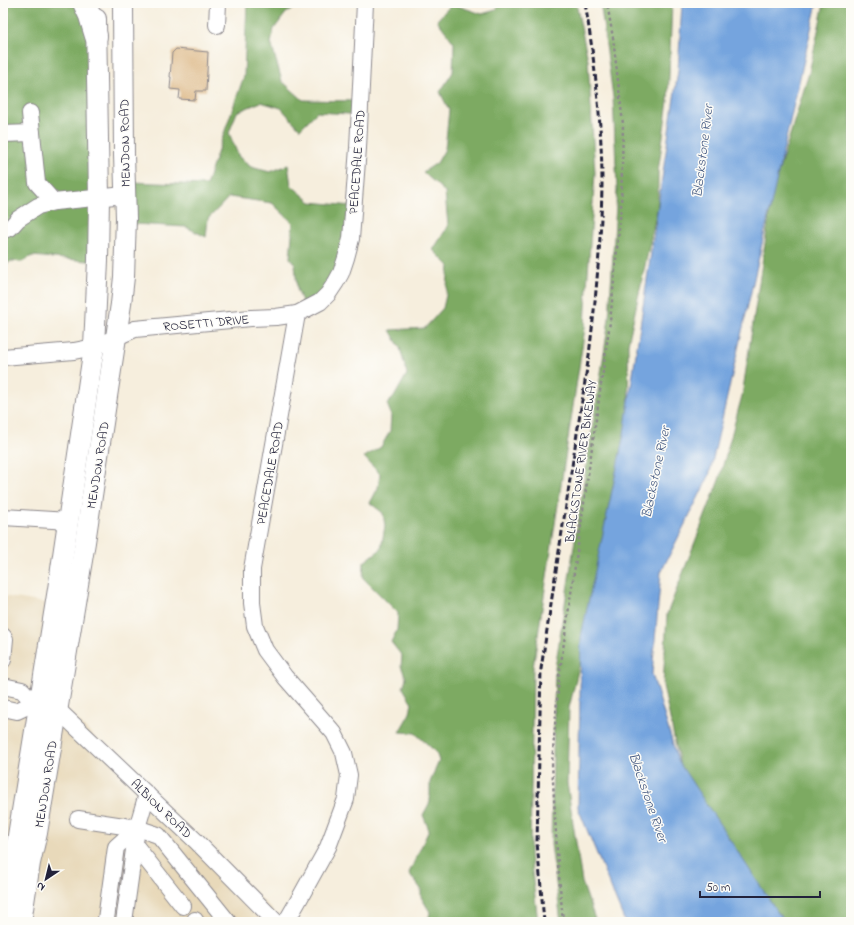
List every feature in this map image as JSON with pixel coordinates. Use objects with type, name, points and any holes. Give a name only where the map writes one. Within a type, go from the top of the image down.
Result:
[{"type":"highway","points":[[84,3],[96,36]]},
{"type":"main road","name":"MENDON ROAD","points":[[4,922],[16,860],[37,833],[44,705],[94,347],[99,198],[96,3]]},
{"type":"main road","name":"MENDON ROAD","points":[[44,705],[85,542],[122,304],[126,218],[123,3]]},
{"type":"main road","name":"MENDON ROAD","points":[[16,860],[21,922]]},
{"type":"street","points":[[217,25],[218,3]]},
{"type":"street","name":"PEACEDALE ROAD","points":[[286,922],[328,847],[346,799],[349,775],[344,753],[334,733],[284,677],[265,650],[255,626],[252,603],[252,569],[297,314],[320,302],[328,294],[340,273],[351,239],[358,148],[365,3]]},
{"type":"street","points":[[30,113],[37,183],[54,202]]},
{"type":"street","points":[[3,134],[32,133]]},
{"type":"street","points":[[3,230],[10,228],[18,219],[38,206],[54,202],[125,195]]},
{"type":"street","name":"ROSETTI DRIVE","points":[[3,357],[74,351],[94,347],[135,329],[297,314]]},
{"type":"street","points":[[3,517],[69,521]]},
{"type":"street","points":[[3,636],[5,639],[3,660]]},
{"type":"street","name":"ALBION ROAD","points":[[3,686],[22,690],[44,705],[147,794],[276,922]]},
{"type":"street","points":[[3,708],[17,711],[44,705]]},
{"type":"street","points":[[124,922],[137,828],[147,794]]},
{"type":"street","points":[[78,819],[137,828],[158,835],[228,922]]},
{"type":"street","points":[[107,922],[106,919],[116,847],[137,828]]},
{"type":"street","points":[[135,845],[183,906]]},
{"type":"path","name":"BLACKSTONE RIVER BIKEWAY","points":[[563,922],[552,763],[559,676],[610,322],[621,208],[623,124],[613,38],[607,3]]},
{"type":"shaded area","points":[[3,596],[64,606],[50,694],[285,922],[9,922],[17,858],[3,854]]},
{"type":"green space","points":[[3,3],[88,3],[99,262],[32,256],[22,262],[11,261],[3,267]]},
{"type":"green space","points":[[247,3],[318,3],[301,5],[286,13],[274,29],[271,43],[282,81],[303,100],[358,101],[364,115],[317,112],[300,129],[281,108],[261,102],[237,112],[229,133],[239,157],[251,167],[270,172],[288,165],[291,185],[311,202],[352,206],[343,275],[305,309],[297,289],[295,264],[290,258],[293,223],[272,203],[229,197],[208,219],[206,237],[186,227],[133,224],[131,182],[206,185],[244,76]]},
{"type":"green space","points":[[500,3],[576,3],[588,60],[595,173],[585,328],[533,668],[530,855],[538,922],[428,922],[430,912],[421,897],[421,889],[409,873],[429,830],[423,815],[430,802],[430,782],[439,761],[436,752],[415,733],[399,732],[410,713],[412,703],[403,688],[406,678],[401,666],[402,656],[391,642],[397,630],[398,613],[363,578],[364,562],[381,549],[385,526],[383,513],[370,503],[378,488],[380,474],[364,457],[381,447],[390,431],[391,414],[387,404],[394,397],[407,374],[400,348],[390,330],[425,328],[443,308],[446,295],[449,266],[433,250],[448,226],[445,192],[423,172],[437,163],[445,149],[449,110],[440,92],[453,72],[454,43],[437,20],[452,4],[482,14],[496,10]]},
{"type":"green space","points":[[608,3],[635,3],[638,7],[638,3],[672,3],[668,101],[658,172],[658,206],[628,344],[629,434],[598,589],[569,708],[567,783],[582,882],[596,922],[561,922],[551,844],[555,668],[609,318],[617,189],[613,97],[601,8]]},
{"type":"green space","points":[[824,3],[851,3],[851,922],[771,922],[683,779],[663,686],[667,614],[719,480],[742,396],[773,190],[809,73]]},
{"type":"water","name":"Blackstone River","points":[[682,3],[817,3],[709,476],[661,572],[652,674],[678,761],[784,922],[625,922],[578,808],[581,637],[624,434],[678,71]]},
{"type":"building","points":[[176,49],[208,52],[206,91],[196,91],[195,100],[179,99],[180,90],[170,89],[172,53]]},
{"type":"railway","points":[[544,922],[537,842],[541,669],[589,355],[601,228],[602,162],[599,116],[595,71],[585,3]]}]
